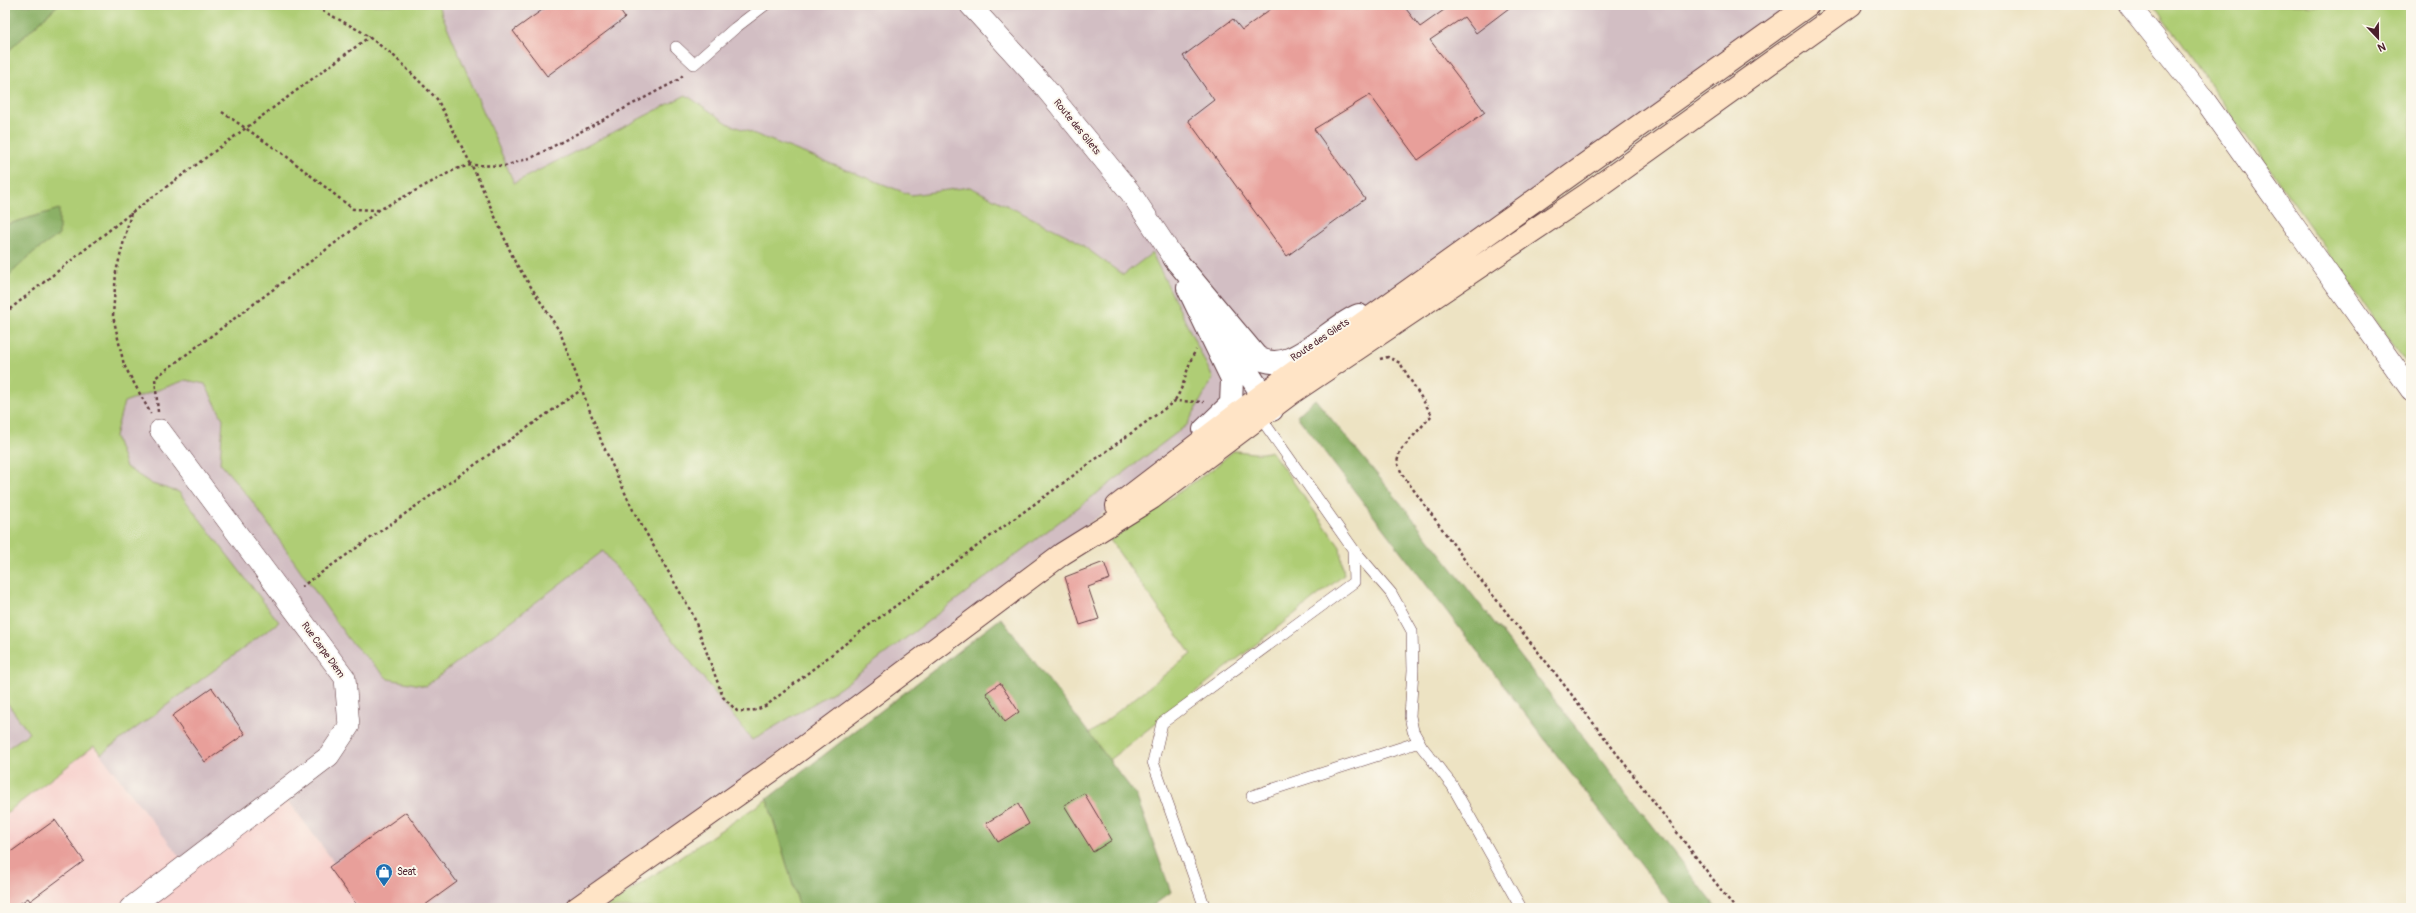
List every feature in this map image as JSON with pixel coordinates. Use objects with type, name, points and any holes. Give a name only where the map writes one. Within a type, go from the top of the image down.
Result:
[{"type":"main road","points":[[1062,554],[1152,498],[1261,406],[1391,303],[1808,5]]},
{"type":"main road","points":[[578,908],[777,767],[1062,554],[1135,491],[1170,464],[1261,406],[1293,392],[1586,195],[1851,5]]},
{"type":"street","name":"Route des Gilets","points":[[970,5],[1042,84],[1130,192],[1174,258],[1261,406]]},
{"type":"street","points":[[2129,5],[2201,95],[2411,390]]},
{"type":"street","name":"Route des Gilets","points":[[1174,258],[1256,356],[1264,362],[1287,362],[1352,318],[1391,303]]},
{"type":"street","name":"Route des Gilets","points":[[1170,464],[1231,404],[1232,379],[1174,258]]},
{"type":"street","name":"Rue Carpe Diem","points":[[130,908],[329,756],[349,726],[345,678],[160,430]]},
{"type":"lane","points":[[676,47],[694,64],[734,28],[765,5]]},
{"type":"lane","points":[[1261,406],[1353,549],[1391,593],[1412,631],[1413,670],[1410,716],[1413,731],[1419,742],[1452,785],[1521,908]]},
{"type":"lane","points":[[1205,908],[1153,762],[1162,723],[1354,582],[1353,549]]},
{"type":"lane","points":[[1252,796],[1419,742]]},
{"type":"path","points":[[312,5],[369,38],[392,55],[437,99],[472,165],[515,262],[560,332],[580,390],[633,510],[693,615],[723,697],[736,710],[748,712],[758,710],[767,705],[868,626],[1175,401],[1211,403],[1223,411]]},
{"type":"path","points":[[5,313],[131,213],[244,127],[369,38]]},
{"type":"path","points":[[160,430],[155,378],[379,210],[456,169],[472,165],[505,166],[534,156],[678,80],[694,64]]},
{"type":"path","points":[[222,112],[286,156],[353,209],[379,210]]},
{"type":"path","points":[[131,213],[116,272],[113,316],[124,366],[160,430]]},
{"type":"path","points":[[1373,361],[1388,357],[1400,363],[1432,415],[1400,451],[1397,462],[1402,474],[1468,563],[1555,673],[1735,908]]},
{"type":"path","points":[[286,598],[580,390]]},
{"type":"shaded area","points":[[5,5],[1807,5],[1171,463],[571,908],[368,908],[284,795],[186,865],[94,746],[5,814]]},
{"type":"shaded area","points":[[94,745],[284,795],[368,908],[5,908],[5,814]]},
{"type":"green space","points":[[5,5],[58,5],[5,54]]},
{"type":"green space","points":[[58,5],[438,5],[514,183],[686,95],[729,124],[911,195],[970,187],[1074,239],[1123,275],[1152,253],[1213,378],[1187,425],[840,688],[752,740],[603,551],[426,686],[388,679],[349,640],[252,501],[220,463],[223,419],[205,384],[186,380],[124,402],[115,436],[126,467],[152,484],[179,492],[279,622],[101,754],[94,746],[5,814],[5,750],[29,733],[5,700],[5,54]]},
{"type":"green space","points":[[2154,5],[2411,5],[2411,370]]},
{"type":"green space","points":[[59,209],[59,235],[34,252],[5,279],[5,225]]},
{"type":"green space","points":[[1315,399],[1407,511],[1717,908],[1674,908],[1297,416]]},
{"type":"green space","points":[[1233,451],[1257,453],[1271,451],[1340,547],[1344,575],[1109,760],[1089,734],[1191,654],[1110,540],[1214,468]]},
{"type":"green space","points":[[1001,618],[1136,795],[1171,892],[1150,908],[800,908],[767,799]]},
{"type":"green space","points":[[767,799],[800,908],[605,908]]},
{"type":"building","points":[[549,5],[616,5],[625,18],[547,76],[513,31]]},
{"type":"building","points":[[1276,5],[1403,5],[1420,27],[1451,5],[1513,5],[1476,33],[1464,17],[1430,40],[1485,112],[1418,160],[1370,95],[1314,129],[1365,199],[1287,256],[1188,120],[1214,100],[1183,56],[1233,19],[1242,30]]},
{"type":"building","points":[[1104,562],[1110,579],[1088,587],[1099,619],[1080,625],[1065,577]]},
{"type":"building","points":[[1000,683],[1019,712],[1005,722],[986,693]]},
{"type":"building","points":[[212,688],[245,734],[205,762],[172,716]]},
{"type":"building","points":[[1084,793],[1112,840],[1093,852],[1064,805]]},
{"type":"building","points":[[1018,804],[1029,824],[998,842],[986,823]]},
{"type":"building","points":[[406,812],[457,882],[421,908],[359,908],[329,867]]},
{"type":"building","points":[[55,820],[84,861],[30,901],[28,898],[13,908],[5,908],[5,856]]},
{"type":"place","name":"Seat","points":[[384,887]]}]
